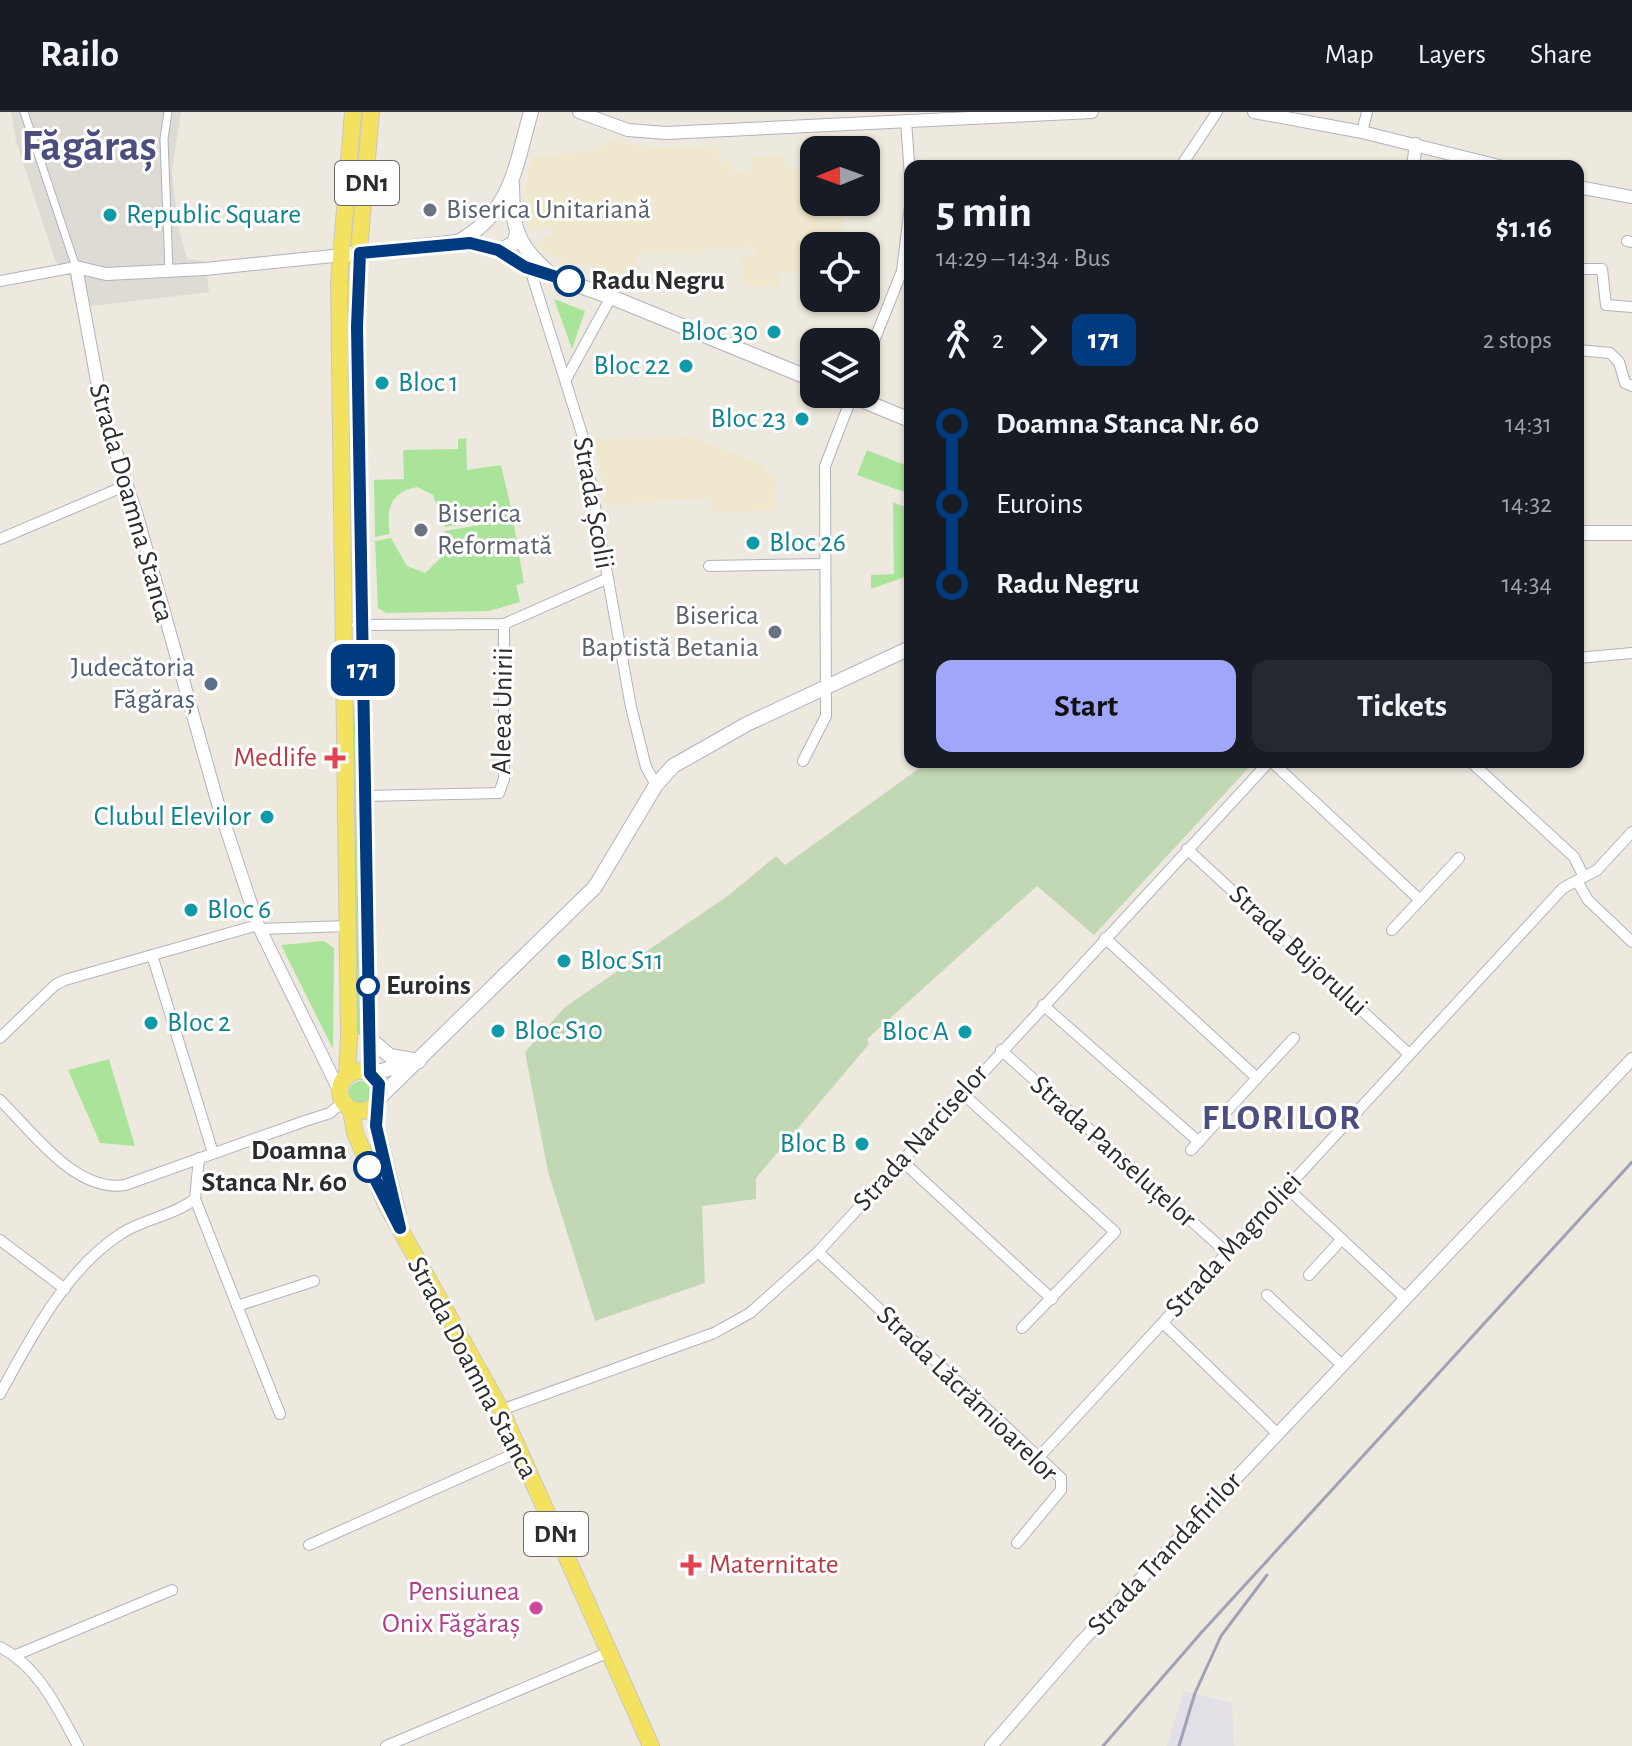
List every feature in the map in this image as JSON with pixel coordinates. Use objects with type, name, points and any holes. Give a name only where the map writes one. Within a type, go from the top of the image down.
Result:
[{"type":"main road","name":"DN1","points":[[345,1095],[347,926],[339,328],[353,112]]},
{"type":"main road","name":"DN1","points":[[371,112],[356,300],[369,1038],[370,1074],[379,1084],[378,1101]]},
{"type":"main road","points":[[531,112],[512,179],[488,222],[485,240],[530,269],[611,297],[800,374]]},
{"type":"main road","points":[[343,255],[457,242],[495,249],[510,247],[515,229],[512,179]]},
{"type":"main road","points":[[457,242],[488,222],[507,218],[528,254],[550,274]]},
{"type":"main road","points":[[880,408],[904,418]]},
{"type":"main road","points":[[1584,533],[1632,533]]},
{"type":"main road","points":[[419,1061],[370,1074],[358,1071],[345,1095],[365,1111],[378,1101],[419,1061],[595,887],[656,785],[681,760],[826,686],[904,651]]},
{"type":"main road","points":[[369,1038],[390,1056],[419,1061]]},
{"type":"main road","name":"Strada Doamna Stanca","points":[[345,1095],[369,1166],[501,1410],[648,1746]]},
{"type":"main road","name":"Strada Doamna Stanca","points":[[378,1101],[376,1126],[400,1228]]},
{"type":"street","points":[[24,112],[76,267]]},
{"type":"street","points":[[165,112],[169,271]]},
{"type":"street","points":[[579,112],[617,127],[649,133],[1092,112]]},
{"type":"street","points":[[1185,160],[1217,112]]},
{"type":"street","points":[[1254,112],[1362,132],[1476,160]]},
{"type":"street","points":[[1362,132],[1367,112]]},
{"type":"street","points":[[906,121],[909,160]]},
{"type":"street","points":[[1414,160],[1416,144]]},
{"type":"street","points":[[1584,188],[1632,197]]},
{"type":"street","points":[[0,281],[76,267],[106,274],[343,255]]},
{"type":"street","points":[[879,328],[902,271],[904,255]]},
{"type":"street","name":"Strada Doamna Stanca","points":[[76,267],[103,413],[127,485],[218,804],[259,927],[345,1095]]},
{"type":"street","name":"Strada Școlii","points":[[530,269],[583,441],[603,566],[635,729],[646,767],[656,785]]},
{"type":"street","points":[[1584,269],[1602,269],[1606,305],[1632,307]]},
{"type":"street","points":[[566,379],[611,297]]},
{"type":"street","points":[[1584,351],[1610,353],[1619,362],[1625,383],[1632,386]]},
{"type":"street","points":[[803,761],[825,724],[825,466],[845,408]]},
{"type":"street","points":[[0,539],[127,485]]},
{"type":"street","points":[[709,566],[824,564]]},
{"type":"street","name":"Aleea Unirii","points":[[343,625],[504,624],[606,579]]},
{"type":"street","name":"Aleea Unirii","points":[[365,796],[497,796],[504,779],[504,624]]},
{"type":"street","points":[[1584,657],[1632,653]]},
{"type":"street","points":[[344,702],[364,701]]},
{"type":"street","name":"Strada Narciselor","points":[[501,1410],[674,1349],[732,1324],[768,1299],[818,1252],[1001,1050],[1265,768]]},
{"type":"street","points":[[1277,768],[1420,900]]},
{"type":"street","points":[[1480,768],[1576,859],[1588,900],[1632,942]]},
{"type":"street","name":"Strada Magnoliei","points":[[1039,1457],[1563,888],[1597,870],[1632,832]]},
{"type":"street","name":"Strada Bujorului","points":[[1187,849],[1409,1054]]},
{"type":"street","points":[[1392,930],[1459,858]]},
{"type":"street","points":[[0,1038],[55,985],[259,927],[347,926]]},
{"type":"street","points":[[1105,938],[1257,1078]]},
{"type":"street","points":[[152,955],[213,1153]]},
{"type":"street","points":[[1043,1005],[1195,1146],[1294,1038]]},
{"type":"street","name":"Strada Panseluțelor","points":[[1001,1050],[1226,1252]]},
{"type":"street","name":"Strada Trandafirilor","points":[[991,1746],[1082,1641],[1632,1059]]},
{"type":"street","name":"Strada Panseluțelor","points":[[962,1093],[1115,1232],[1052,1299]]},
{"type":"street","points":[[0,1100],[59,1159],[103,1185],[125,1185],[330,1113],[345,1095]]},
{"type":"street","points":[[199,1158],[195,1199],[280,1414]]},
{"type":"street","points":[[901,1160],[1052,1299],[1022,1328]]},
{"type":"street","points":[[1287,1188],[1406,1299]]},
{"type":"street","points":[[0,1394],[34,1334],[65,1289],[93,1256],[113,1239],[195,1199]]},
{"type":"street","points":[[1309,1275],[1342,1239]]},
{"type":"street","points":[[0,1240],[65,1289]]},
{"type":"street","name":"Strada Lăcrămioarelor","points":[[818,1252],[1061,1478],[1061,1490],[1017,1543]]},
{"type":"street","points":[[237,1306],[314,1281]]},
{"type":"street","points":[[1267,1295],[1342,1365]]},
{"type":"street","points":[[1163,1323],[1278,1434]]},
{"type":"street","points":[[309,1545],[520,1451]]},
{"type":"street","points":[[16,1655],[172,1590]]},
{"type":"street","points":[[0,1647],[16,1655],[45,1690],[78,1746]]},
{"type":"street","points":[[386,1746],[607,1653]]},
{"type":"shaded area","name":"Republic Square","points":[[11,112],[181,112],[172,172],[177,221],[187,259],[205,261],[209,292],[93,306],[75,302],[70,277],[55,260],[16,141]]},
{"type":"shaded area","points":[[610,140],[653,148],[718,146],[719,162],[731,162],[732,171],[751,170],[752,156],[785,155],[785,168],[800,168],[800,216],[843,216],[843,232],[800,232],[800,271],[779,272],[780,287],[743,286],[742,256],[755,255],[754,247],[701,249],[701,254],[639,254],[628,281],[580,262],[565,267],[563,262],[532,244],[553,234],[551,225],[531,233],[523,219],[523,200],[531,158],[595,150]]},
{"type":"shaded area","points":[[691,437],[766,466],[767,474],[776,473],[775,510],[712,513],[712,498],[606,505],[595,440]]},
{"type":"shaded area","points":[[1184,1691],[1232,1703],[1234,1746],[1167,1746]]},
{"type":"green space","points":[[554,299],[585,311],[572,349]]},
{"type":"green space","points":[[348,368],[353,386],[352,616],[350,615]]},
{"type":"green space","points":[[466,438],[467,470],[501,465],[513,516],[445,527],[433,495],[417,487],[396,497],[390,509],[390,534],[375,537],[374,480],[404,479],[403,450],[458,449],[458,439]]},
{"type":"green space","points":[[867,450],[904,465],[904,492],[857,475]]},
{"type":"green space","points":[[893,502],[904,507],[904,577],[871,589],[871,575],[894,574]]},
{"type":"green space","points":[[513,519],[524,583],[516,585],[520,602],[489,611],[386,613],[378,608],[375,541],[391,538],[407,566],[425,573],[442,557],[445,531]]},
{"type":"green space","points":[[352,706],[357,707],[363,1035],[356,1035]]},
{"type":"green space","points":[[920,768],[1248,768],[1094,935],[1037,886],[867,1039],[869,1044],[756,1178],[756,1199],[702,1206],[705,1283],[595,1321],[548,1172],[525,1052],[565,1007],[729,895],[776,856],[785,865]]},
{"type":"green space","points":[[324,941],[334,948],[333,1049],[281,945]]},
{"type":"green space","points":[[109,1059],[135,1146],[100,1143],[68,1070]]},
{"type":"green space","points":[[361,1081],[369,1085],[373,1093],[369,1101],[361,1105],[353,1101],[349,1093],[353,1085]]},
{"type":"railway","points":[[1103,1746],[1201,1633],[1632,1162]]},
{"type":"railway","points":[[1179,1746],[1195,1693],[1221,1636],[1267,1575]]},
{"type":"bus line","name":"171","points":[[369,1167],[400,1228],[376,1126],[379,1084],[370,1074],[356,282],[360,253],[470,243],[492,247],[525,267],[569,281]]},
{"type":"place","name":"Biserica Unitariană","points":[[430,210]]},
{"type":"place","name":"Republic Square","points":[[110,215]]},
{"type":"place","name":"Radu Negru","points":[[569,281]]},
{"type":"place","name":"Bloc 30","points":[[774,332]]},
{"type":"place","name":"Bloc 22","points":[[686,366]]},
{"type":"place","name":"Bloc 1","points":[[382,383]]},
{"type":"place","name":"Bloc 23","points":[[802,419]]},
{"type":"place","name":"Biserica Reformată","points":[[421,530]]},
{"type":"place","name":"Bloc 26","points":[[753,543]]},
{"type":"place","name":"Biserica Baptistă Betania","points":[[775,632]]},
{"type":"place","name":"Judecătoria Făgăraș","points":[[211,684]]},
{"type":"place","name":"Medlife","points":[[335,758]]},
{"type":"place","name":"Clubul Elevilor","points":[[267,817]]},
{"type":"place","name":"Bloc 6","points":[[191,910]]},
{"type":"place","name":"Bloc S11","points":[[564,961]]},
{"type":"place","name":"Euroins","points":[[368,986]]},
{"type":"place","name":"Bloc 2","points":[[151,1023]]},
{"type":"place","name":"Bloc S10","points":[[498,1031]]},
{"type":"place","name":"Bloc A","points":[[965,1032]]},
{"type":"place","name":"Bloc B","points":[[862,1144]]},
{"type":"place","name":"Doamna Stanca Nr. 60","points":[[369,1167]]},
{"type":"place","name":"Maternitate","points":[[691,1565]]},
{"type":"place","name":"Pensiunea Onix Făgăraș","points":[[536,1608]]},
{"type":"district","name":"Făgăraș","points":[[89,147]]},
{"type":"district","name":"FLORILOR","points":[[1282,1118]]}]
